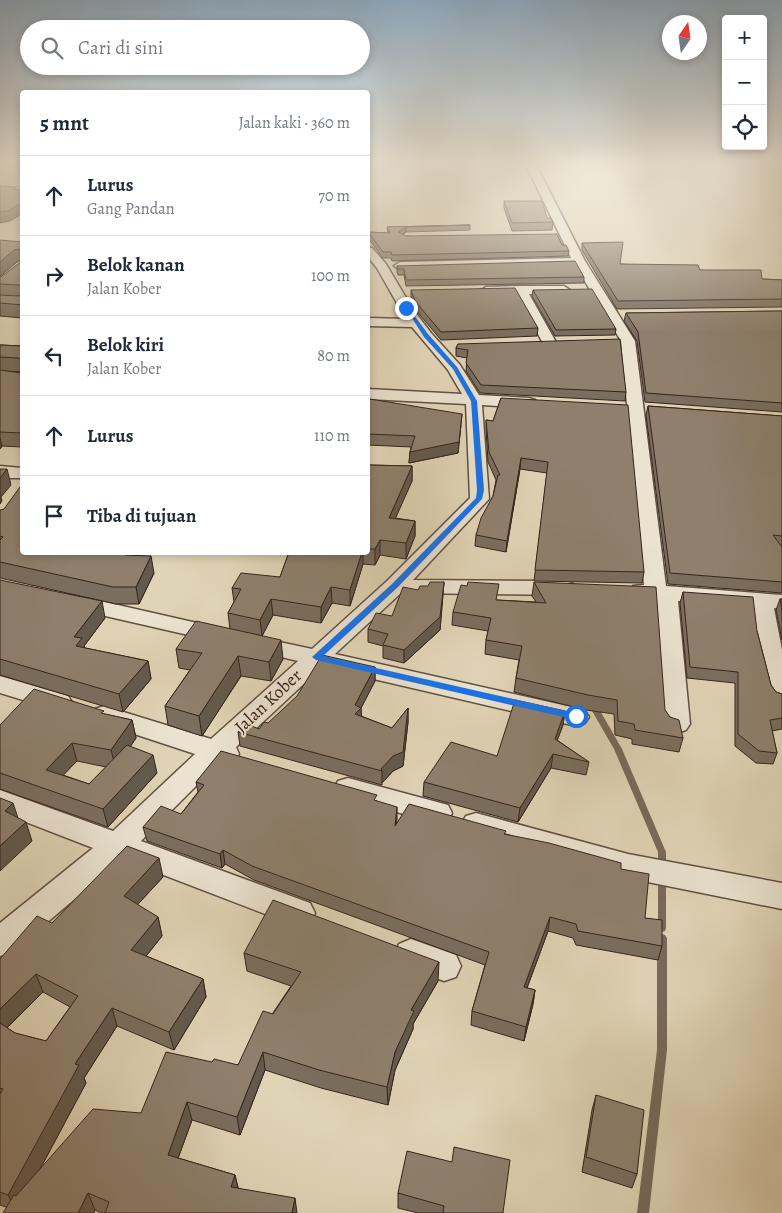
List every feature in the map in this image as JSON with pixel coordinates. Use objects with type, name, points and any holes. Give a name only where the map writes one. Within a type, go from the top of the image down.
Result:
[{"type":"street","points":[[558,220],[579,261],[585,289],[612,316],[621,341],[634,409],[661,592],[677,724]]},
{"type":"street","points":[[549,235],[565,235]]},
{"type":"street","points":[[370,253],[382,274],[403,292],[417,323],[455,368],[474,401]]},
{"type":"street","points":[[382,274],[579,261]]},
{"type":"street","points":[[474,291],[585,289]]},
{"type":"street","points":[[520,290],[549,342]]},
{"type":"street","points":[[612,316],[631,315]]},
{"type":"street","points":[[370,322],[417,323]]},
{"type":"street","points":[[534,343],[567,342]]},
{"type":"street","points":[[437,347],[456,346]]},
{"type":"street","points":[[370,394],[549,404]]},
{"type":"street","name":"Jalan Kober","points":[[0,942],[118,845],[215,751],[395,586],[479,499],[474,401]]},
{"type":"street","points":[[616,408],[653,410]]},
{"type":"street","points":[[0,472],[20,473]]},
{"type":"street","points":[[395,586],[520,586],[588,589]]},
{"type":"street","points":[[617,590],[772,601],[768,642],[782,696]]},
{"type":"street","points":[[55,598],[576,716]]},
{"type":"street","points":[[0,684],[253,762]]},
{"type":"street","points":[[320,780],[628,866],[782,896]]},
{"type":"street","points":[[0,802],[324,923]]},
{"type":"street","points":[[389,946],[444,966]]},
{"type":"building","points":[[511,220],[552,220],[553,222],[512,223]]},
{"type":"building","points":[[470,225],[406,227],[398,232],[406,236],[557,234],[562,245],[566,245],[569,251],[392,255],[391,252],[383,252],[370,235],[370,232],[390,233],[387,227]]},
{"type":"building","points":[[0,240],[20,242],[20,250],[14,250],[0,262]]},
{"type":"building","points":[[623,242],[620,264],[698,265],[700,270],[761,270],[762,279],[782,280],[782,299],[618,301],[582,243]]},
{"type":"building","points":[[575,261],[584,277],[406,280],[404,269],[398,269],[397,266]]},
{"type":"building","points":[[20,263],[20,286],[0,284],[0,277]]},
{"type":"building","points":[[515,288],[538,328],[441,332],[415,301],[411,290]]},
{"type":"building","points":[[592,289],[616,329],[556,330],[533,290]]},
{"type":"building","points":[[0,295],[19,296],[20,305],[0,303]]},
{"type":"building","points":[[782,311],[782,403],[646,393],[638,332],[626,313]]},
{"type":"building","points":[[620,339],[626,392],[481,385],[466,363],[468,350],[456,348],[458,344]]},
{"type":"building","points":[[0,345],[20,346],[20,359],[0,357]]},
{"type":"building","points":[[0,370],[20,373],[20,433],[0,432]]},
{"type":"building","points":[[501,398],[628,405],[644,572],[535,570],[548,462],[521,458],[507,541],[476,535],[481,518],[493,496],[498,475],[500,475],[489,452],[486,420],[493,421]]},
{"type":"building","points":[[370,399],[462,414],[459,442],[410,452],[415,436],[370,434]]},
{"type":"building","points":[[648,406],[782,416],[782,536],[773,535],[782,547],[782,582],[670,573]]},
{"type":"building","points":[[370,465],[412,466],[389,518],[415,521],[406,543],[380,540],[375,549],[370,549]]},
{"type":"building","points":[[0,469],[7,469],[0,478]]},
{"type":"building","points":[[20,487],[20,555],[151,556],[136,587],[113,587],[0,562],[0,540],[3,537],[0,536],[0,510],[4,509]]},
{"type":"building","points":[[288,555],[361,555],[350,590],[331,587],[321,607],[271,599],[260,620],[228,613],[241,589],[232,588],[241,573],[280,577]]},
{"type":"building","points":[[0,580],[102,601],[74,637],[82,638],[76,646],[148,661],[119,694],[0,659]]},
{"type":"building","points":[[430,582],[444,582],[440,617],[404,650],[383,645],[388,634],[368,629],[376,613],[392,616],[403,587],[418,590],[420,586],[428,586]]},
{"type":"building","points":[[468,582],[499,584],[496,600],[546,603],[534,582],[656,587],[665,710],[670,717],[679,720],[683,738],[635,730],[634,724],[618,721],[617,700],[516,678],[522,646],[486,640],[491,618],[453,612],[461,585],[467,586]]},
{"type":"building","points":[[683,592],[753,597],[757,631],[771,685],[776,692],[782,694],[782,718],[770,720],[777,753],[759,751],[738,734],[738,672],[690,667]]},
{"type":"building","points":[[196,621],[281,640],[269,662],[238,656],[199,716],[165,706],[202,653],[176,649]]},
{"type":"building","points":[[322,655],[375,667],[355,705],[361,708],[355,714],[392,728],[408,708],[403,752],[393,756],[381,769],[382,771],[238,732],[247,724],[259,729],[264,722],[268,723],[297,696]]},
{"type":"building","points":[[34,689],[104,711],[101,713],[132,720],[111,750],[72,743],[46,770],[89,784],[127,745],[153,755],[103,809],[0,773],[0,725]]},
{"type":"building","points":[[515,700],[565,711],[555,739],[589,762],[553,754],[520,808],[424,782],[451,742],[497,756]]},
{"type":"building","points":[[221,751],[377,795],[374,800],[397,807],[395,826],[409,804],[506,831],[504,834],[549,843],[621,863],[621,869],[649,874],[645,918],[662,920],[662,946],[578,931],[576,924],[550,917],[524,987],[535,990],[526,1027],[472,1011],[489,952],[252,866],[223,850],[220,854],[143,827],[161,806],[181,814],[204,785],[196,782]]},
{"type":"building","points":[[0,798],[13,803],[5,811],[26,822],[0,846]]},
{"type":"building","points":[[127,846],[159,858],[124,896],[158,917],[131,950],[203,979],[169,1032],[112,1008],[75,1064],[79,1065],[8,1195],[0,1192],[0,1094],[3,1089],[0,1088],[0,1023],[15,1033],[46,1041],[78,996],[36,974],[0,1009],[0,959],[37,916],[52,923]]},
{"type":"building","points":[[273,900],[439,962],[411,1010],[414,1011],[395,1052],[387,1087],[319,1070],[263,1052],[237,1117],[187,1102],[168,1155],[235,1175],[231,1187],[295,1198],[292,1213],[105,1213],[109,1202],[88,1193],[78,1213],[3,1213],[14,1195],[16,1196],[93,1109],[141,1113],[166,1052],[212,1062],[214,1059],[238,1065],[263,1011],[273,1014],[301,972],[244,953]]},
{"type":"building","points":[[596,1095],[644,1110],[637,1174],[586,1157]]},
{"type":"building","points":[[454,1147],[510,1160],[503,1213],[443,1213],[444,1206],[398,1193],[407,1151],[452,1162]]},
{"type":"waterway","points":[[592,704],[618,749],[662,852],[662,868]]},
{"type":"waterway","points":[[662,878],[662,928]]},
{"type":"waterway","points":[[643,1213],[662,1050],[662,938]]},
{"type":"route","points":[[406,308],[426,336],[455,368],[474,401],[479,499],[395,586],[316,657],[576,716]]}]
